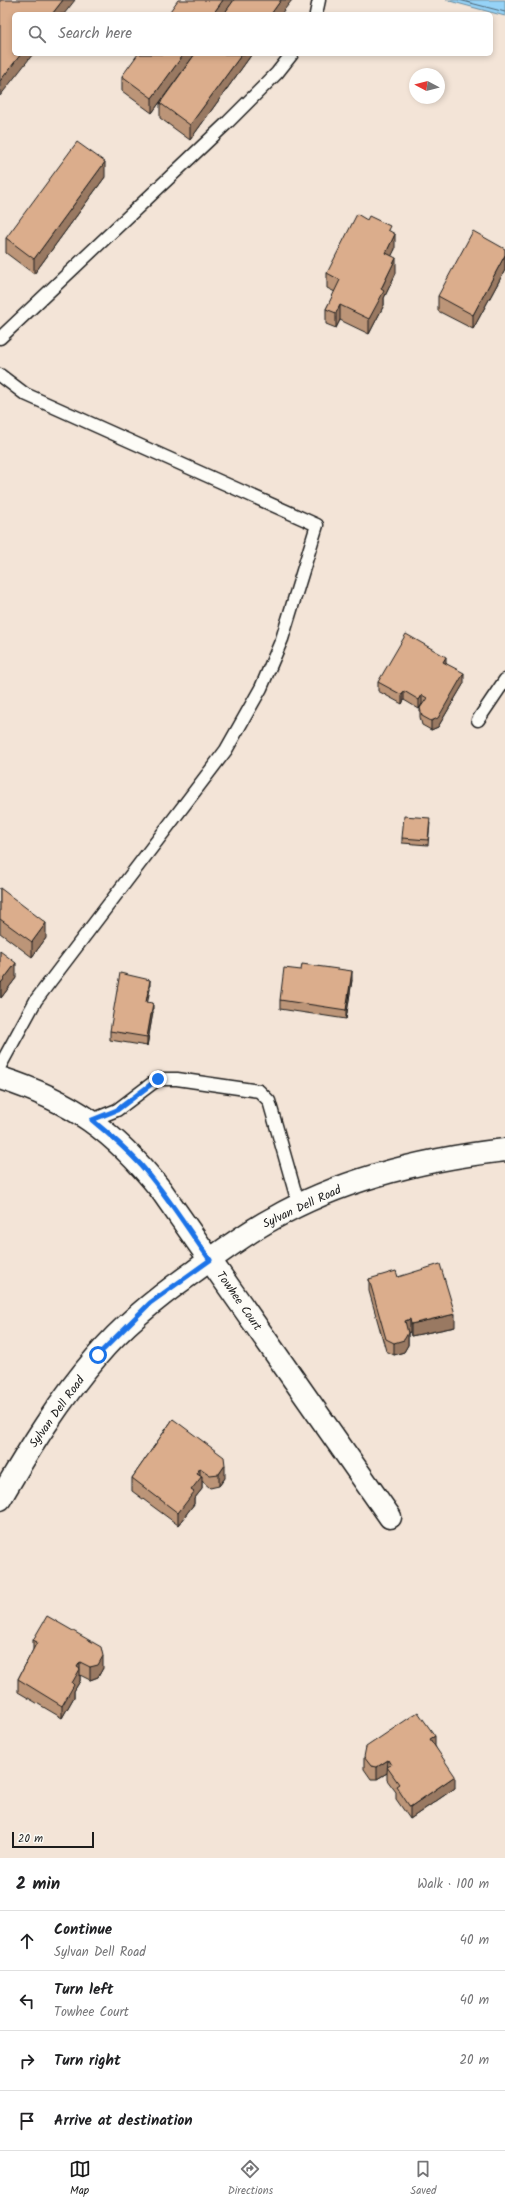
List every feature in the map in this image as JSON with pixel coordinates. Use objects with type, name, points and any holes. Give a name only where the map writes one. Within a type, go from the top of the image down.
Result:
[{"type":"street","name":"Towhee Court","points":[[0,1078],[43,1094],[92,1120],[117,1141],[140,1164],[161,1190],[390,1517]]},
{"type":"street","name":"Sylvan Dell Road","points":[[0,1499],[48,1421],[98,1355],[150,1303],[210,1260],[272,1219],[336,1189],[405,1168],[466,1154],[505,1150]]},
{"type":"lane","points":[[316,12],[319,0]]},
{"type":"lane","points":[[0,338],[228,122],[277,73],[290,56]]},
{"type":"lane","points":[[0,375],[25,394],[317,525],[282,639],[261,688],[226,750],[36,1000],[0,1066]]},
{"type":"lane","points":[[478,720],[505,680]]},
{"type":"lane","points":[[92,1120],[117,1110],[158,1079],[177,1079],[259,1091],[268,1101],[299,1206]]},
{"type":"water","points":[[446,0],[505,0],[505,16]]},
{"type":"building","points":[[0,0],[63,0],[54,12],[12,12],[12,56],[19,56],[0,81]]},
{"type":"building","points":[[178,0],[223,0],[214,12],[169,12]]},
{"type":"building","points":[[234,0],[281,0],[272,12],[225,12]]},
{"type":"building","points":[[137,56],[183,56],[152,98],[122,76]]},
{"type":"building","points":[[194,56],[241,56],[190,125],[160,103]]},
{"type":"building","points":[[77,142],[105,162],[34,259],[6,238]]},
{"type":"building","points":[[357,214],[367,220],[369,216],[390,226],[388,230],[395,234],[386,253],[396,258],[381,289],[384,291],[369,319],[340,305],[336,313],[326,309],[340,280],[327,273]]},
{"type":"building","points":[[473,231],[505,249],[505,255],[473,315],[438,296]]},
{"type":"building","points":[[406,634],[446,657],[443,662],[464,673],[438,718],[431,721],[422,716],[420,708],[427,698],[422,695],[419,700],[404,691],[402,695],[378,682]]},
{"type":"building","points":[[404,816],[430,818],[428,840],[402,838]]},
{"type":"building","points":[[0,888],[46,923],[32,942],[0,919]]},
{"type":"building","points":[[0,951],[16,963],[1,983],[0,982]]},
{"type":"building","points":[[302,964],[352,971],[346,1010],[280,1000],[284,968],[301,970]]},
{"type":"building","points":[[120,973],[150,980],[146,1002],[153,1003],[147,1037],[110,1031]]},
{"type":"building","points":[[440,1264],[455,1314],[411,1324],[410,1319],[405,1321],[408,1333],[404,1340],[394,1343],[386,1339],[369,1279],[396,1271],[398,1277]]},
{"type":"building","points":[[173,1419],[224,1457],[225,1465],[219,1474],[210,1475],[200,1468],[197,1473],[202,1476],[191,1490],[194,1492],[178,1513],[132,1478]]},
{"type":"building","points":[[47,1616],[101,1647],[103,1656],[98,1665],[90,1667],[80,1662],[77,1667],[80,1669],[72,1683],[74,1685],[62,1706],[18,1679],[37,1642],[33,1640]]},
{"type":"building","points":[[418,1712],[435,1736],[430,1739],[455,1776],[410,1807],[396,1786],[399,1784],[387,1767],[391,1765],[388,1760],[377,1767],[371,1766],[364,1757],[366,1747]]},
{"type":"route","points":[[98,1355],[150,1303],[210,1260],[161,1190],[140,1164],[117,1141],[92,1120],[117,1110],[158,1079]]}]
